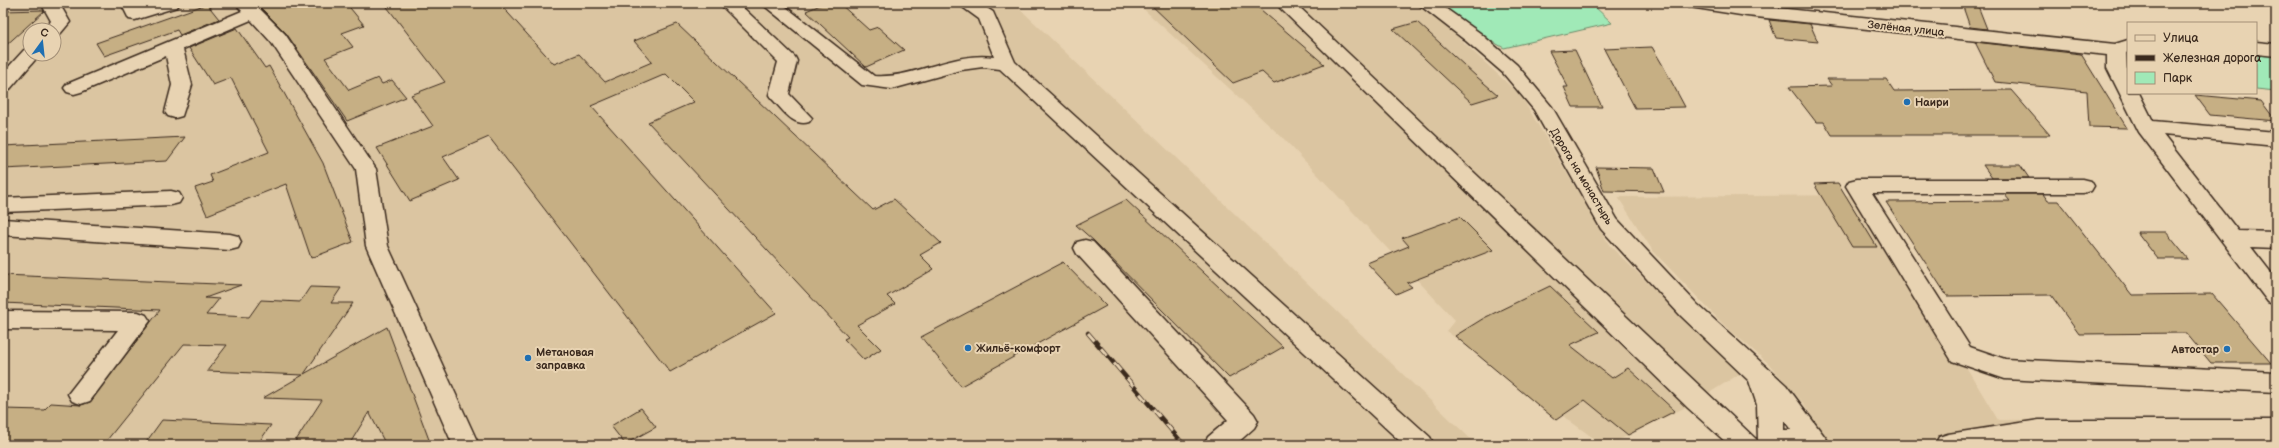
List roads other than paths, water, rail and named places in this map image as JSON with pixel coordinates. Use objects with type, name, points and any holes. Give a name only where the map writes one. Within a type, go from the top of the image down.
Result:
[{"type":"street","points":[[50,3],[61,22]]},
{"type":"street","points":[[130,3],[135,15],[171,3]]},
{"type":"street","points":[[728,3],[788,61],[779,94],[802,118]]},
{"type":"street","points":[[770,3],[869,81],[892,83],[959,64],[983,61],[1006,64]]},
{"type":"street","points":[[966,3],[987,16],[1006,64],[1420,445]]},
{"type":"street","name":"Дорога на монастырь","points":[[1426,3],[1473,37],[1510,69],[1542,107],[1610,224],[1689,310],[1753,369]]},
{"type":"street","name":"Зелёная улица","points":[[1696,3],[1747,11],[2122,48]]},
{"type":"street","points":[[1286,4],[1697,401],[1747,445]]},
{"type":"street","points":[[74,88],[173,46],[248,8],[278,38],[366,169],[376,246],[465,443],[464,445]]},
{"type":"street","points":[[173,46],[182,85],[175,112]]},
{"type":"street","points":[[2122,48],[2118,68],[2127,88]]},
{"type":"street","points":[[2257,48],[2276,50]]},
{"type":"street","points":[[3,85],[24,62]]},
{"type":"street","points":[[2130,94],[2146,127],[2276,296]]},
{"type":"street","points":[[2146,127],[2276,139]]},
{"type":"street","points":[[2083,186],[1857,186],[1961,354],[2005,369],[2276,382]]},
{"type":"street","points":[[3,205],[172,198]]},
{"type":"street","points":[[3,226],[230,242]]},
{"type":"street","points":[[2233,239],[2276,240]]},
{"type":"street","points":[[1085,248],[1245,421],[1217,445]]},
{"type":"street","points":[[3,320],[138,321],[81,394]]},
{"type":"street","points":[[1753,369],[1767,393],[1772,415],[1771,445]]},
{"type":"street","points":[[1753,369],[1776,392],[1818,445]]},
{"type":"street","points":[[1948,445],[2039,431],[2276,431]]},
{"type":"street","points":[[1776,445],[1778,443],[1792,440],[1811,445]]},
{"type":"railway","points":[[1088,333],[1184,445]]},
{"type":"place","name":"Наири","points":[[1907,102]]},
{"type":"place","name":"Жильё-комфорт","points":[[968,348]]},
{"type":"place","name":"Автостар","points":[[2227,349]]},
{"type":"place","name":"Метановая заправка","points":[[528,358]]}]
